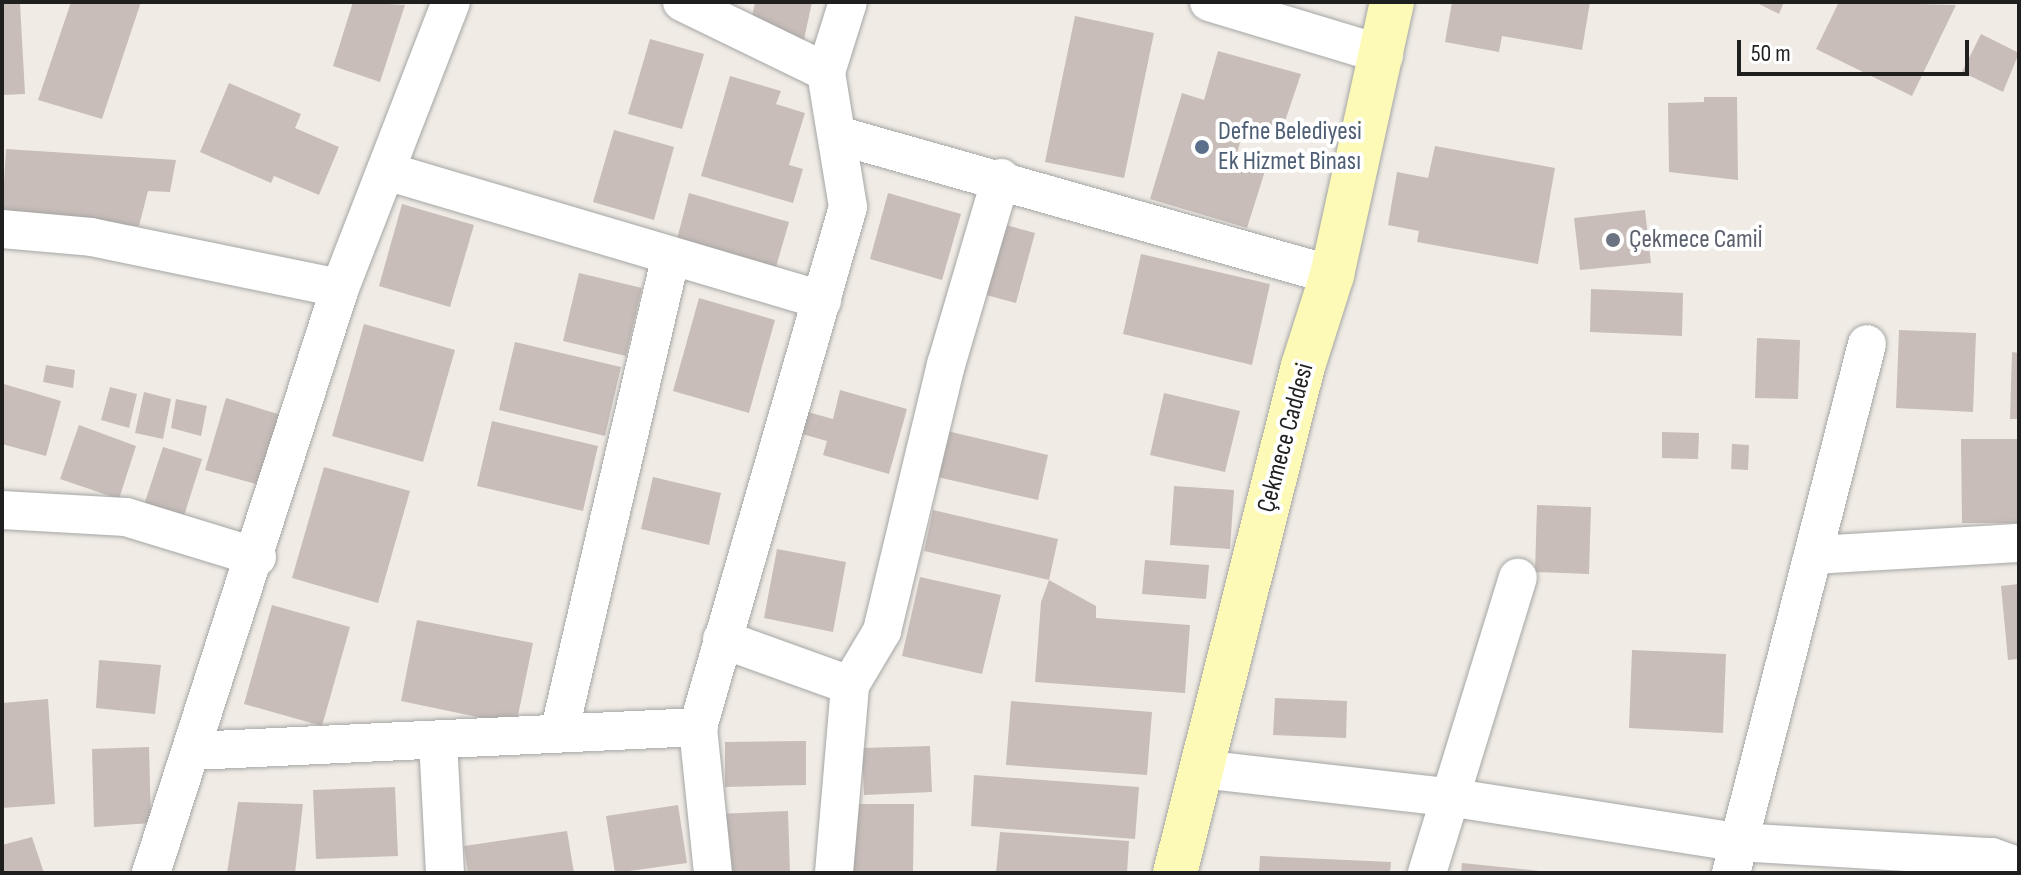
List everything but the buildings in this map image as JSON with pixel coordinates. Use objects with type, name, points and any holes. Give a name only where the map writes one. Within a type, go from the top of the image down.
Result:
[{"type":"main road","name":"Çekmece Caddesi","points":[[1175,873],[1303,366],[1332,275],[1384,55],[1392,2]]},
{"type":"street","points":[[151,873],[257,557],[340,288],[451,2]]},
{"type":"street","points":[[682,2],[826,72]]},
{"type":"street","points":[[713,873],[698,727],[848,207],[826,72],[848,2]]},
{"type":"street","points":[[1209,2],[1384,55]]},
{"type":"street","points":[[837,135],[1001,178],[1332,275]]},
{"type":"street","points":[[386,171],[670,258],[822,300]]},
{"type":"street","points":[[834,873],[850,685],[882,631],[946,365],[1001,178]]},
{"type":"street","points":[[2,229],[91,237],[340,288]]},
{"type":"street","points":[[559,733],[670,258]]},
{"type":"street","points":[[1734,858],[1815,555],[1867,344]]},
{"type":"street","points":[[2,510],[126,517],[257,557]]},
{"type":"street","points":[[1815,555],[2019,543]]},
{"type":"street","points":[[1427,873],[1518,578]]},
{"type":"street","points":[[722,639],[850,685]]},
{"type":"street","points":[[193,751],[698,727]]},
{"type":"street","points":[[438,740],[445,873]]},
{"type":"street","points":[[1201,769],[1448,797],[1734,858],[1998,866]]},
{"type":"place","name":"Defne Belediyesi Ek Hizmet Binası","points":[[1202,147]]},
{"type":"place","name":"Çekmece Camiİ","points":[[1613,240]]}]
